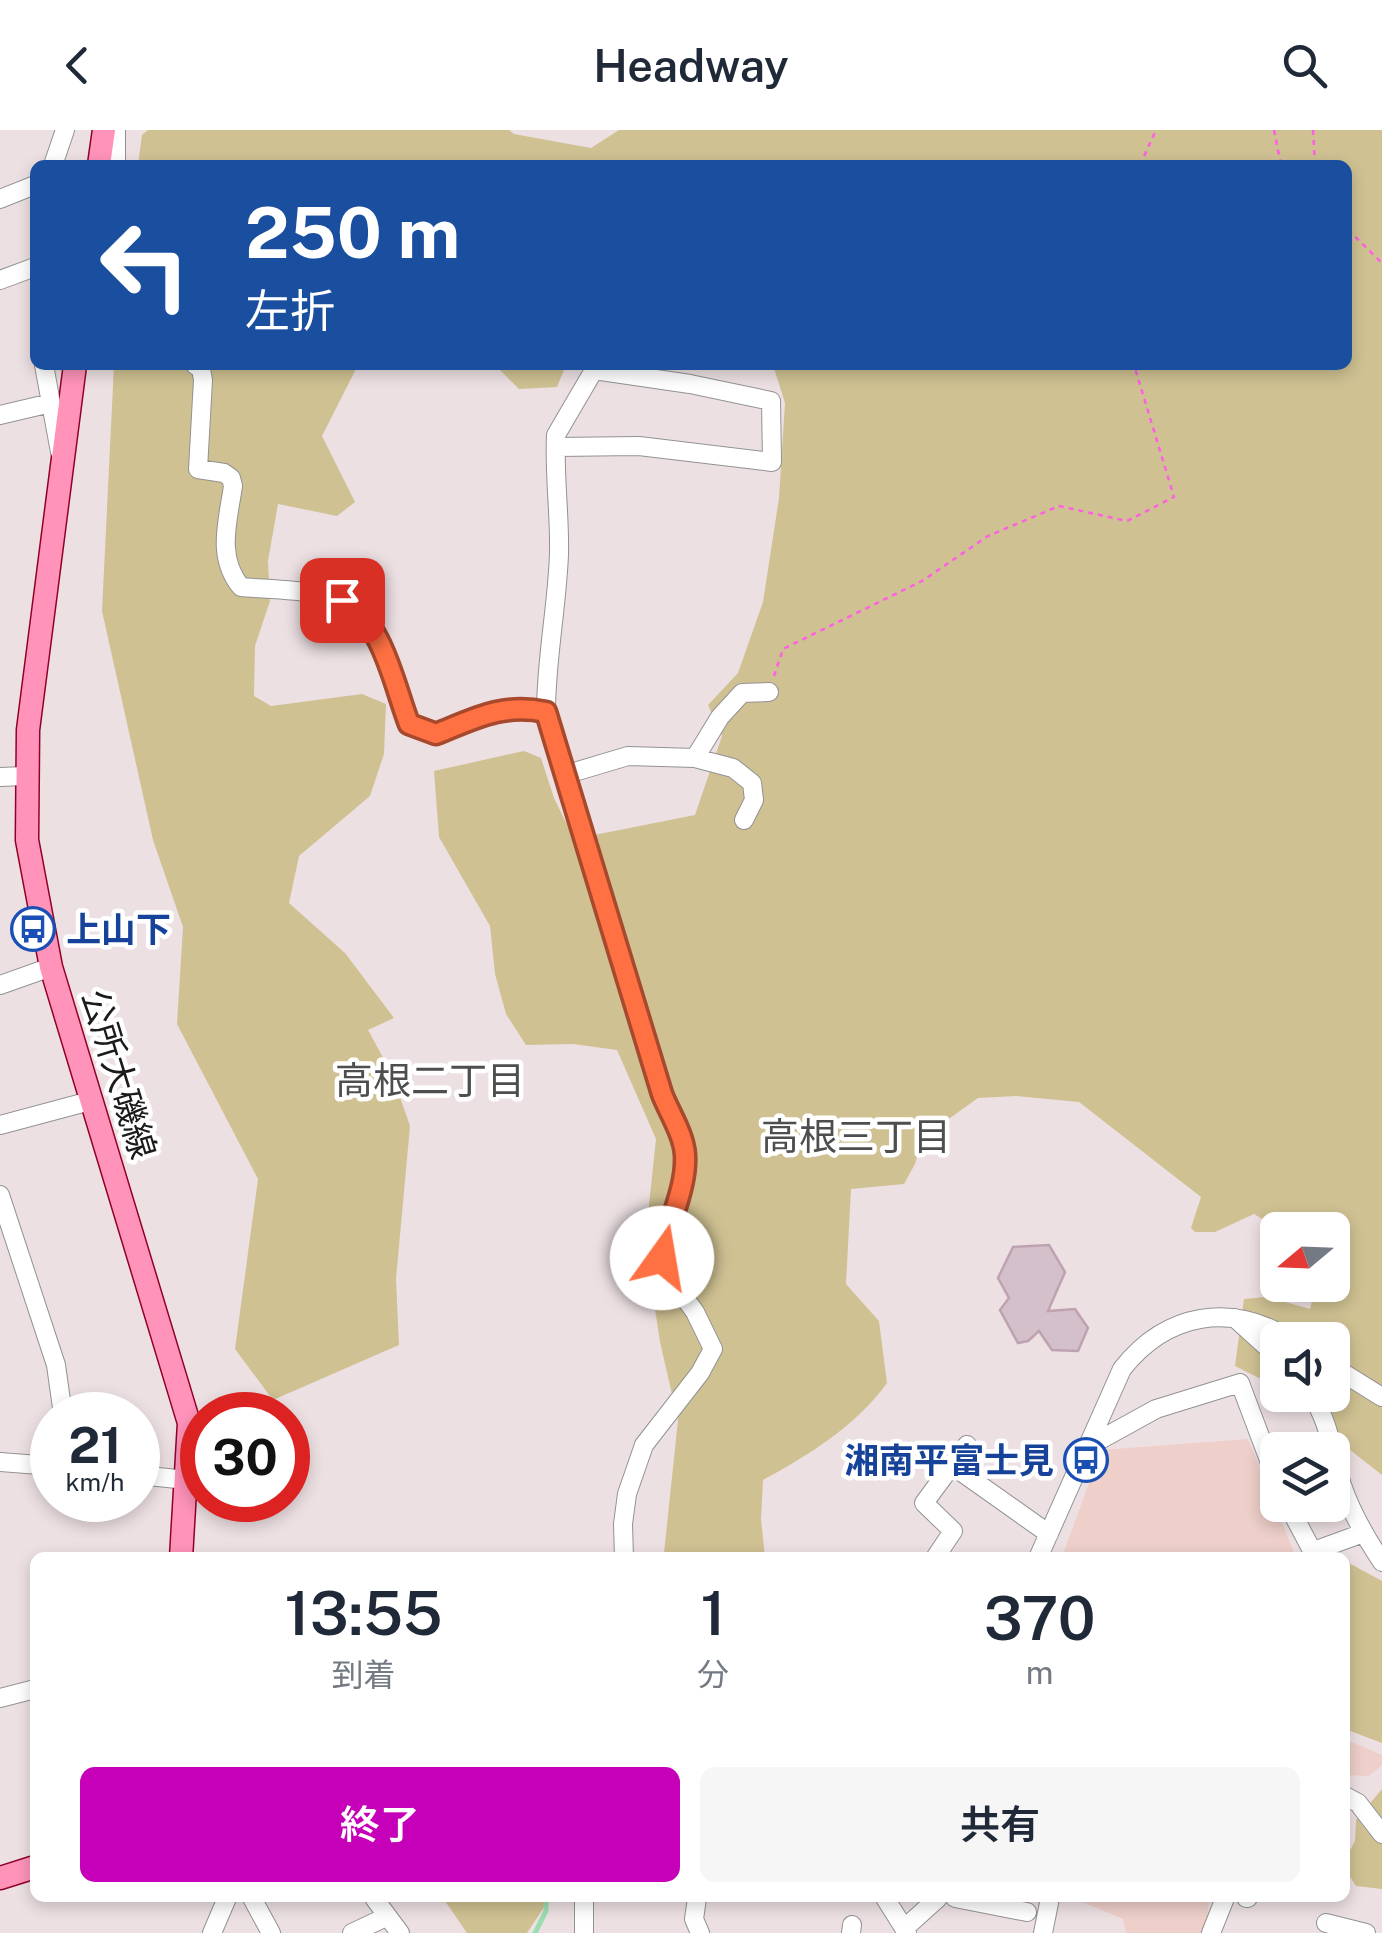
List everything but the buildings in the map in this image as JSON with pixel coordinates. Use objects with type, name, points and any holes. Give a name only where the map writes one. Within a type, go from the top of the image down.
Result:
[{"type":"main road","points":[[101,160],[104,130]]},
{"type":"main road","name":"公所大磯線","points":[[74,370],[28,730],[27,840],[51,966],[180,1392]]},
{"type":"main road","name":"公所大磯線","points":[[181,1552],[184,1522]]},
{"type":"main road","points":[[0,1878],[30,1869]]},
{"type":"street","points":[[56,160],[65,130]]},
{"type":"street","points":[[116,130],[116,160]]},
{"type":"street","points":[[0,200],[30,187]]},
{"type":"street","points":[[0,280],[30,269]]},
{"type":"street","points":[[45,370],[62,467]]},
{"type":"street","points":[[200,370],[198,469],[231,478],[224,543],[229,573],[240,587],[308,593],[342,600],[360,610],[374,631],[409,724],[436,734],[518,706],[546,712]]},
{"type":"street","points":[[556,446],[639,446],[772,462],[771,402],[690,384],[594,370],[556,436],[556,446],[559,549],[546,663],[546,712],[662,1094],[685,1152],[683,1179],[666,1229],[662,1258],[713,1349],[700,1373],[644,1445],[628,1494],[624,1552]]},
{"type":"street","points":[[0,416],[51,402]]},
{"type":"street","points":[[695,758],[720,717],[742,693],[768,692]]},
{"type":"street","points":[[564,776],[628,756],[695,758],[733,768],[752,783],[754,800],[744,820]]},
{"type":"street","points":[[0,776],[25,776]]},
{"type":"street","points":[[0,985],[51,966]]},
{"type":"street","points":[[0,1125],[90,1101]]},
{"type":"street","points":[[0,1195],[56,1365],[60,1392]]},
{"type":"street","points":[[1041,1552],[1122,1369],[1145,1343],[1180,1324],[1217,1317],[1260,1323]]},
{"type":"street","points":[[1236,1318],[1260,1340]]},
{"type":"street","points":[[1350,1377],[1382,1397]]},
{"type":"street","points":[[1086,1447],[1156,1409],[1240,1384],[1260,1437]]},
{"type":"street","points":[[1320,1412],[1328,1426],[1342,1487],[1382,1562]]},
{"type":"street","points":[[942,1552],[953,1531],[924,1504],[967,1446]]},
{"type":"street","points":[[0,1462],[30,1464]]},
{"type":"street","points":[[953,1466],[1049,1534]]},
{"type":"street","points":[[1297,1522],[1314,1552]]},
{"type":"street","points":[[1319,1552],[1363,1532]]},
{"type":"street","points":[[0,1698],[30,1690]]},
{"type":"street","points":[[1350,1799],[1358,1803],[1382,1834]]},
{"type":"street","points":[[212,1933],[225,1902]]},
{"type":"street","points":[[254,1902],[271,1933]]},
{"type":"street","points":[[377,1902],[400,1933]]},
{"type":"street","points":[[584,1902],[584,1933]]},
{"type":"street","points":[[697,1902],[694,1919],[700,1933]]},
{"type":"street","points":[[888,1902],[906,1930],[934,1902]]},
{"type":"street","points":[[976,1902],[1028,1912]]},
{"type":"street","points":[[1043,1933],[1049,1902]]},
{"type":"street","points":[[1211,1933],[1223,1902]]},
{"type":"street","points":[[352,1933],[386,1917]]},
{"type":"street","points":[[1326,1923],[1366,1933]]},
{"type":"path","points":[[1142,160],[1156,130]]},
{"type":"path","points":[[1274,130],[1280,160]]},
{"type":"path","points":[[1313,130],[1315,160]]},
{"type":"path","points":[[1352,234],[1382,263]]},
{"type":"path","points":[[768,692],[784,649],[922,581],[988,536],[1059,506],[1127,521],[1174,497],[1136,370]]},
{"type":"shaded area","points":[[148,130],[509,130],[591,148],[619,130],[1382,130],[1382,1475],[1350,1450],[1350,1432],[1332,1432],[1311,1412],[1350,1412],[1350,1322],[1260,1322],[1260,1378],[1235,1366],[1244,1299],[1260,1298],[1260,1302],[1285,1302],[1310,1309],[1312,1302],[1350,1302],[1350,1212],[1260,1212],[1260,1218],[1254,1214],[1215,1232],[1195,1232],[1191,1228],[1201,1197],[1079,1102],[1016,1096],[978,1098],[922,1138],[904,1184],[851,1189],[846,1284],[879,1321],[887,1383],[861,1413],[831,1438],[763,1480],[764,1552],[664,1552],[678,1420],[660,1342],[645,1242],[656,1139],[617,1050],[573,1044],[526,1045],[506,1014],[495,974],[490,926],[439,837],[434,771],[524,751],[541,758],[554,798],[574,839],[695,815],[722,736],[708,705],[738,673],[763,602],[779,498],[785,403],[775,370],[1352,370],[1352,160],[139,160],[142,135]]},
{"type":"shaded area","points":[[114,370],[355,370],[322,436],[355,502],[337,516],[278,504],[268,561],[270,601],[255,646],[254,696],[271,706],[362,694],[386,704],[384,754],[370,796],[299,856],[289,903],[345,953],[394,1018],[368,1030],[392,1074],[410,1126],[396,1279],[399,1345],[291,1392],[267,1392],[235,1349],[258,1179],[177,1024],[183,927],[153,840],[102,611]]},
{"type":"shaded area","points":[[500,370],[564,370],[557,387],[519,389]]},
{"type":"shaded area","points":[[1248,1439],[1260,1468],[1260,1522],[1282,1522],[1294,1552],[1064,1552],[1101,1450]]},
{"type":"shaded area","points":[[1350,1564],[1382,1581],[1382,1743],[1350,1731]]},
{"type":"shaded area","points":[[1350,1741],[1382,1755],[1382,1765],[1369,1776],[1350,1775]]},
{"type":"shaded area","points":[[1382,1789],[1382,1889],[1356,1886],[1350,1877],[1356,1820]]},
{"type":"shaded area","points":[[446,1902],[547,1902],[527,1933],[467,1933]]},
{"type":"shaded area","points":[[1083,1902],[1209,1902],[1204,1933],[1126,1933],[1123,1919]]},
{"type":"waterway","points":[[535,1933],[546,1911],[546,1902]]},
{"type":"place","name":"上山下","points":[[33,929]]},
{"type":"place","name":"湘南平富士見","points":[[1086,1460]]},
{"type":"district","name":"高根二丁目","points":[[430,1080]]},
{"type":"district","name":"高根三丁目","points":[[856,1136]]},
{"type":"route","points":[[342,600],[360,610],[374,631],[409,724],[436,734],[518,706],[546,712],[662,1094],[685,1152],[683,1179],[666,1229],[662,1258]]}]
